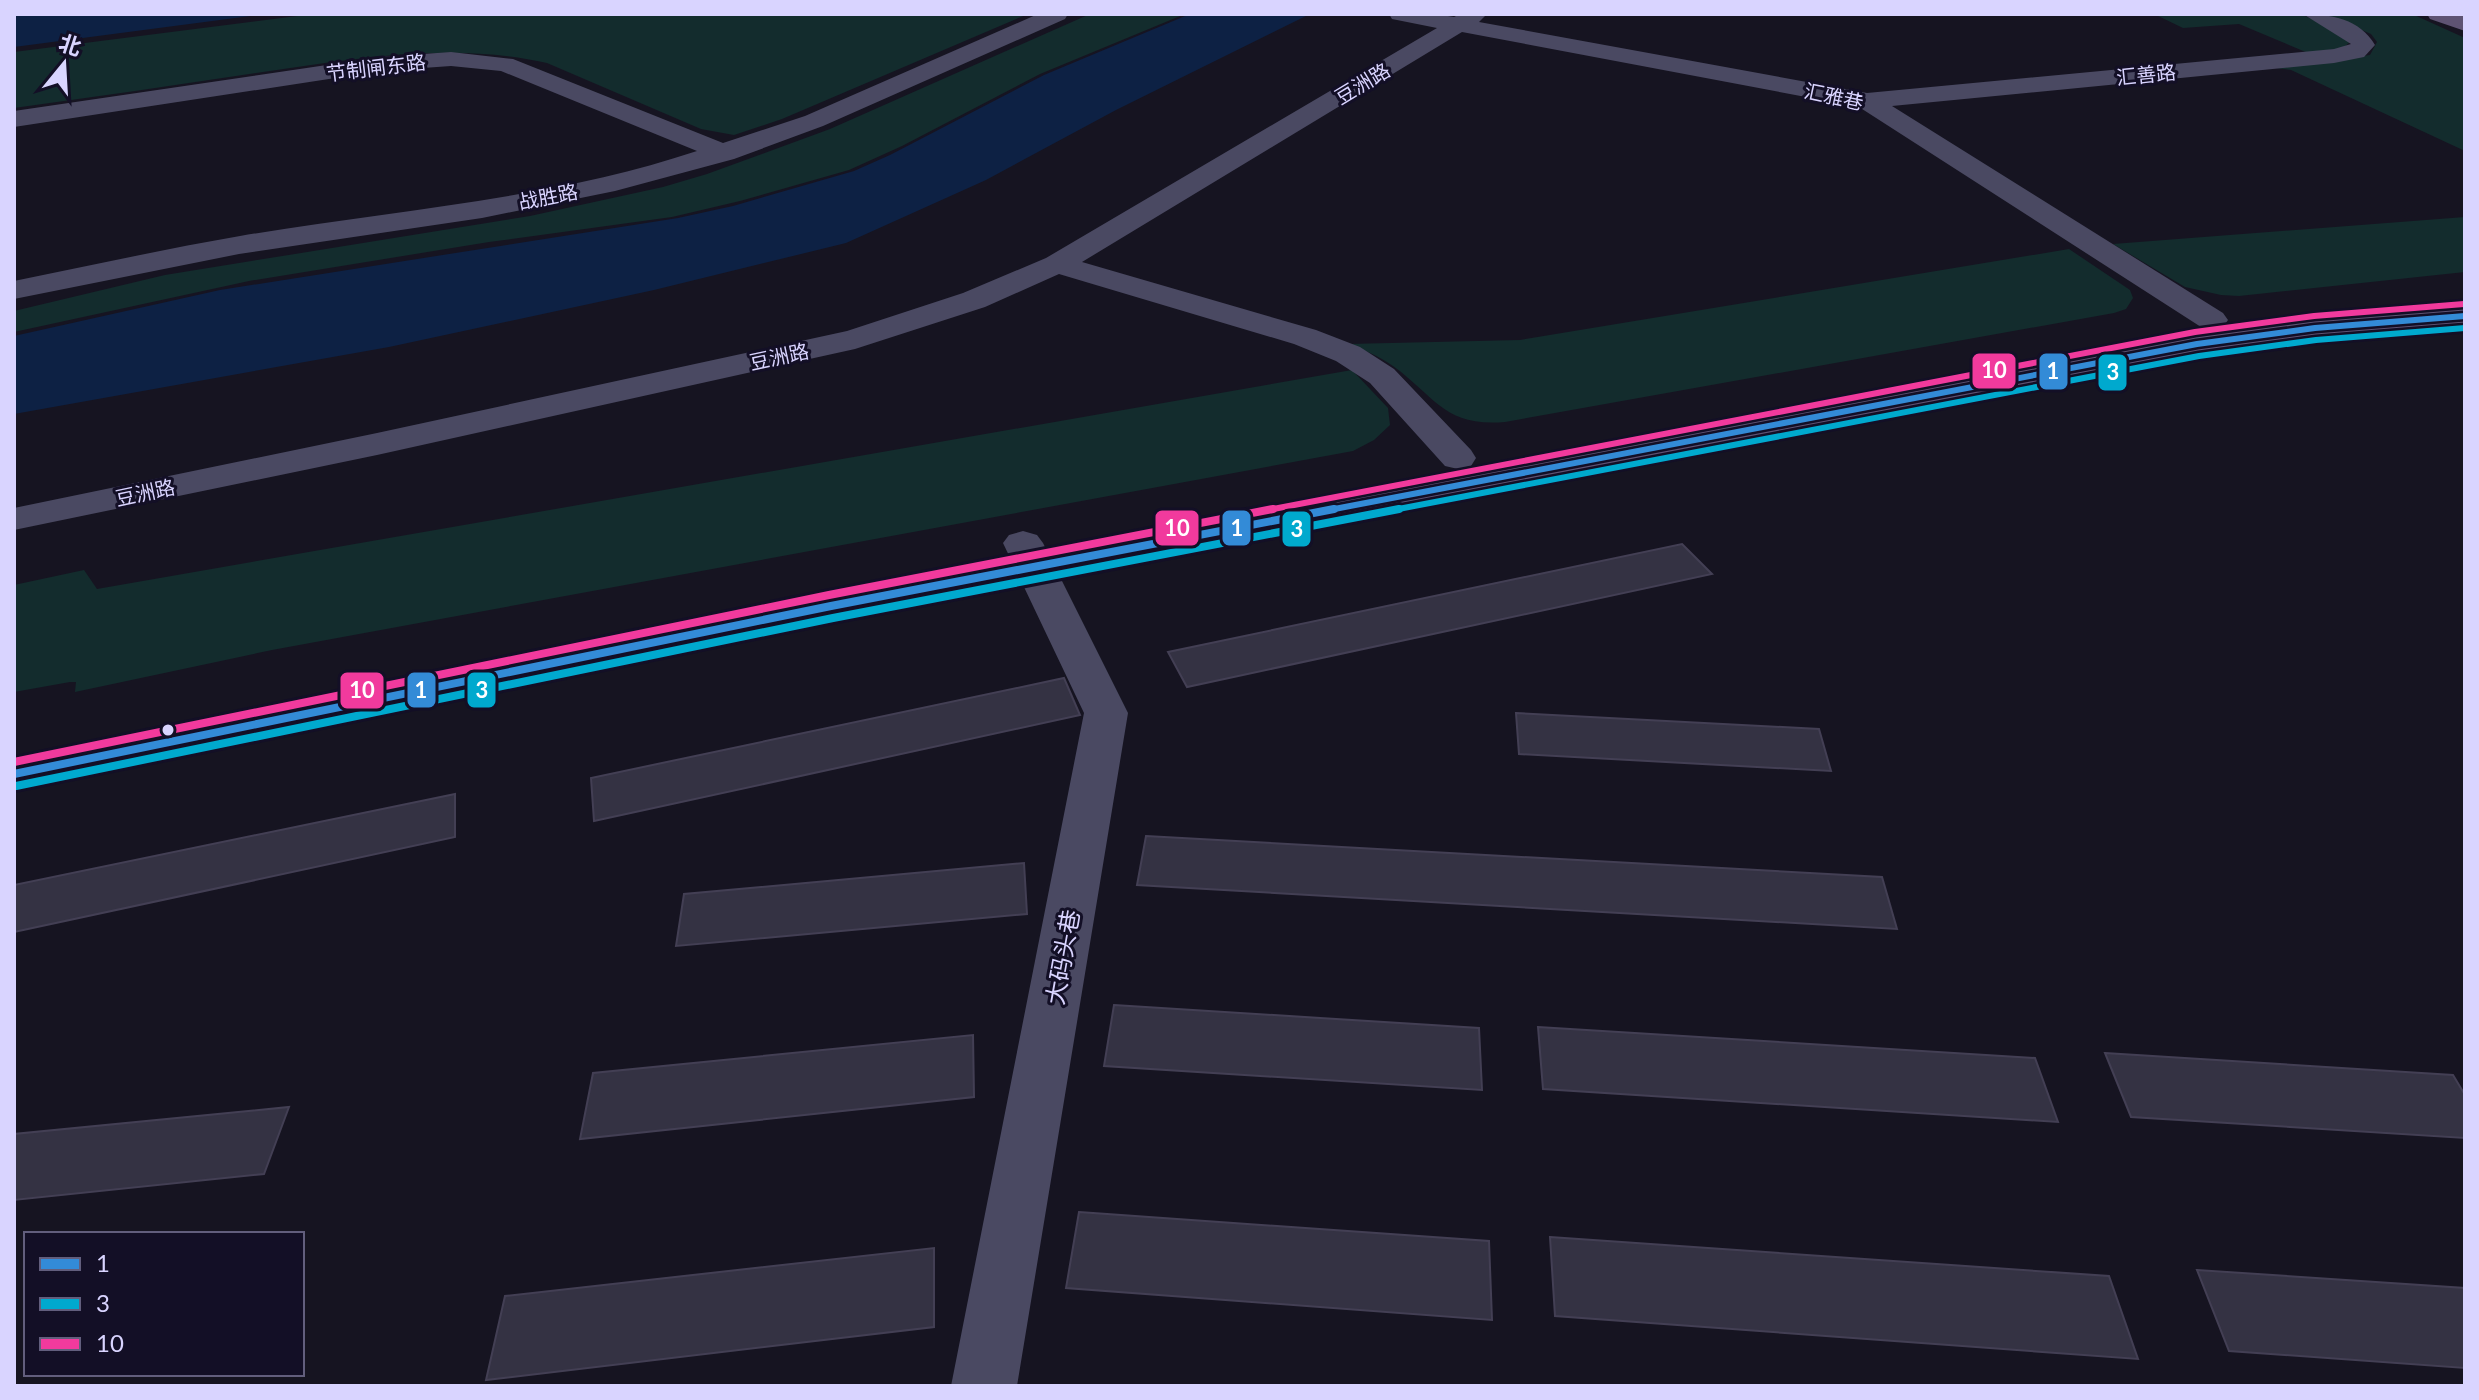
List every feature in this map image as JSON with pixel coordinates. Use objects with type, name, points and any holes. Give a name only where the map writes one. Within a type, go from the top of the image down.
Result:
[{"type":"main road","points":[[2438,14],[2465,24]]},
{"type":"main road","points":[[14,774],[1030,556],[1458,458],[2212,320],[2465,296]]},
{"type":"main road","points":[[14,745],[2197,344],[2315,328],[2465,316]]},
{"type":"street","name":"战胜路","points":[[14,290],[225,247],[482,209],[605,185],[725,153],[814,121],[1057,14]]},
{"type":"street","name":"汇雅巷","points":[[1400,14],[1468,19],[1867,101],[2212,320]]},
{"type":"street","name":"汇善路","points":[[1867,101],[2334,56],[2356,52],[2363,45],[2358,36],[2314,14]]},
{"type":"street","name":"豆洲路","points":[[14,519],[377,444],[855,339],[974,300],[1057,264],[1468,19]]},
{"type":"street","name":"节制闸东路","points":[[14,119],[381,64],[451,59],[505,64],[725,153]]},
{"type":"street","points":[[1057,264],[1305,337],[1348,354],[1382,376],[1458,458]]},
{"type":"street","name":"大码头巷","points":[[984,1386],[1106,713],[1030,556]]},
{"type":"green space","points":[[313,14],[1028,14],[782,119],[734,135],[701,129],[547,63],[474,53],[402,54],[329,62],[14,108],[14,52]]},
{"type":"green space","points":[[1090,14],[1185,14],[1040,74],[849,170],[740,201],[672,217],[489,242],[249,281],[14,332],[14,311],[165,275],[530,216],[663,187],[707,174],[830,129]]},
{"type":"green space","points":[[2154,14],[2301,14],[2339,32],[2350,42],[2343,48],[2308,53],[2239,24],[2183,28]]},
{"type":"green space","points":[[2324,14],[2412,14],[2465,38],[2465,151],[2291,70],[2276,68],[2370,55],[2377,42],[2371,34]]},
{"type":"green space","points":[[2465,217],[2465,272],[2239,296],[2185,287],[2113,244]]},
{"type":"green space","points":[[2069,249],[2130,290],[2133,298],[2126,309],[1505,422],[1468,420],[1454,415],[1388,362],[1348,344],[1520,340]]},
{"type":"green space","points":[[1352,370],[1388,408],[1390,425],[1374,440],[1353,451],[272,650],[75,692],[76,682],[14,692],[14,585],[84,570],[97,589]]},
{"type":"water","points":[[14,14],[265,14],[14,47]]},
{"type":"water","points":[[1190,14],[1310,14],[1116,110],[986,180],[846,243],[654,290],[389,347],[14,414],[14,336],[220,290],[678,218],[733,206],[854,171],[1044,75]]},
{"type":"building","points":[[1682,544],[1712,574],[1187,687],[1168,652]]},
{"type":"building","points":[[1064,678],[1080,715],[594,821],[591,778]]},
{"type":"building","points":[[1516,713],[1819,729],[1831,771],[1519,754]]},
{"type":"building","points":[[455,794],[455,837],[14,932],[14,885]]},
{"type":"building","points":[[1146,836],[1882,877],[1897,929],[1137,885]]},
{"type":"building","points":[[1024,863],[1027,914],[676,946],[684,894]]},
{"type":"building","points":[[1114,1005],[1479,1028],[1482,1090],[1104,1066]]},
{"type":"building","points":[[1538,1027],[2035,1058],[2058,1122],[1543,1089]]},
{"type":"building","points":[[973,1035],[974,1097],[580,1139],[593,1073]]},
{"type":"building","points":[[2105,1053],[2453,1075],[2465,1095],[2465,1138],[2131,1117]]},
{"type":"building","points":[[289,1107],[264,1174],[14,1200],[14,1134]]},
{"type":"building","points":[[1079,1212],[1489,1241],[1492,1320],[1066,1288]]},
{"type":"building","points":[[1550,1237],[2109,1276],[2138,1359],[1555,1316]]},
{"type":"building","points":[[934,1248],[934,1327],[486,1380],[505,1296]]},
{"type":"building","points":[[2197,1270],[2465,1288],[2465,1368],[2229,1351]]},
{"type":"transit line","name":"10","points":[[14,762],[829,595],[2195,332],[2314,316],[2464,304]]},
{"type":"transit line","name":"1","points":[[14,774],[831,606],[2197,344],[2315,328],[2465,316]]},
{"type":"transit line","name":"3","points":[[16,786],[833,618],[2199,356],[2316,340],[2465,328]]}]
